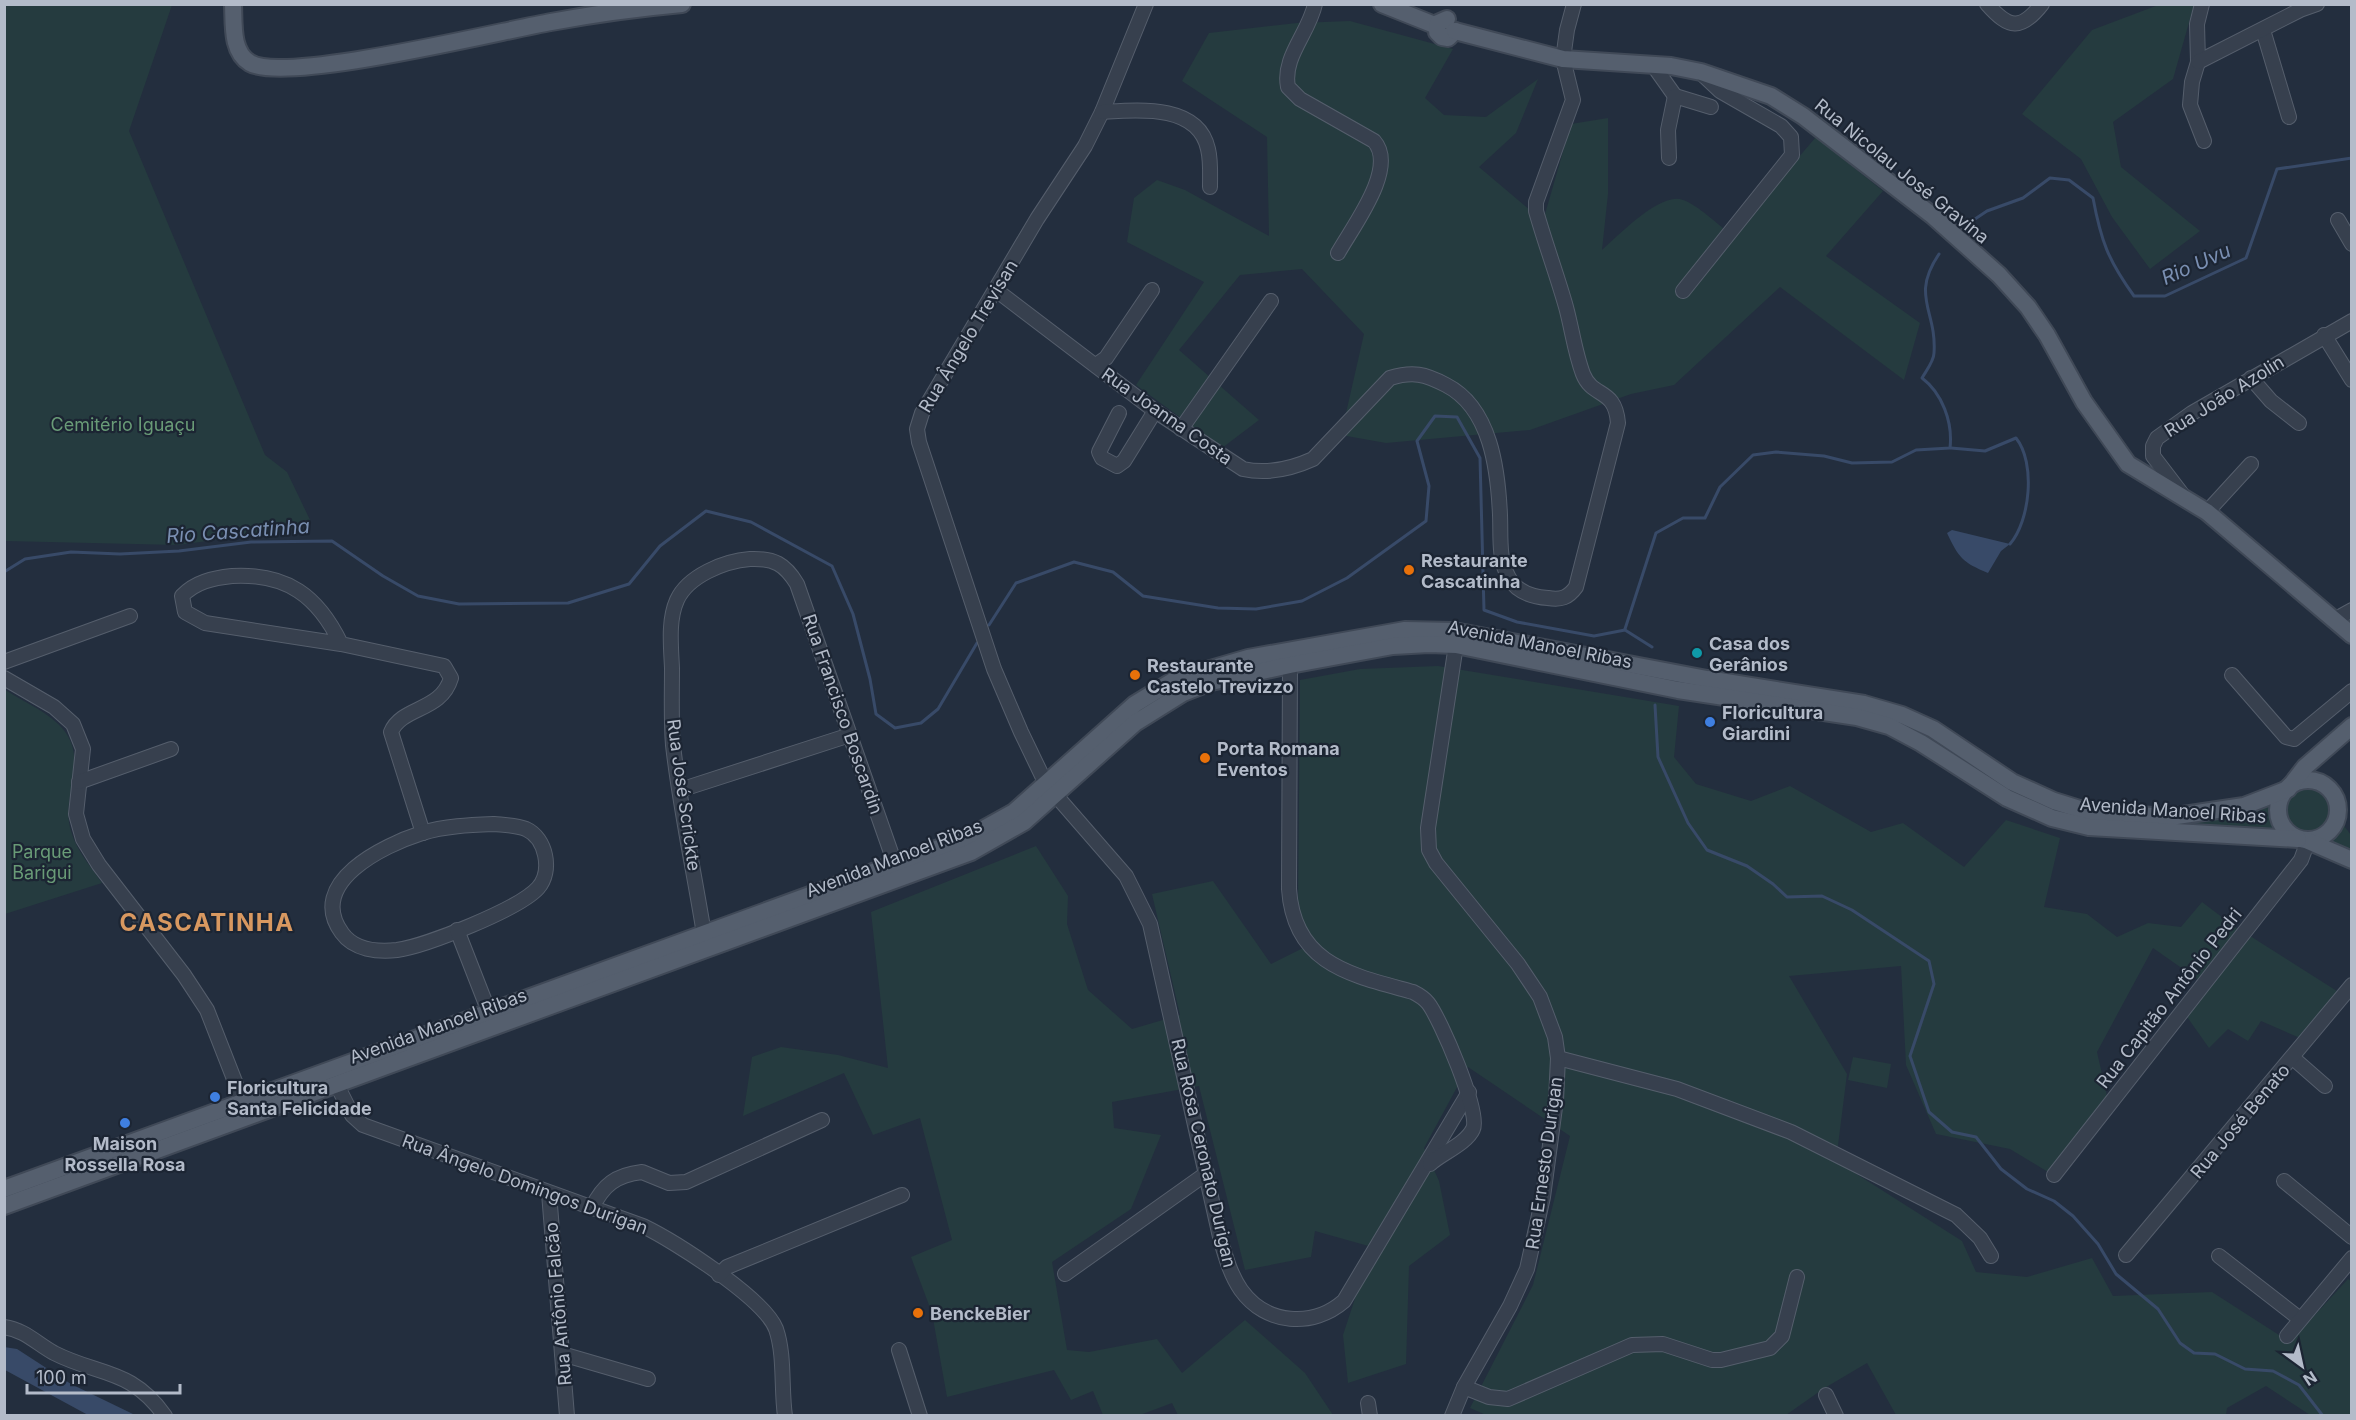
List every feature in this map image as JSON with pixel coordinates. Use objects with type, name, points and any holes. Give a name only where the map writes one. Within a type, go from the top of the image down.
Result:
[{"type":"main road","points":[[233,4],[234,32],[240,55],[248,62],[267,69],[335,64],[581,17],[682,4]]},
{"type":"main road","name":"Rua Nicolau José Gravina","points":[[1382,4],[1563,59],[1701,72],[1771,96],[1803,116],[1933,216],[1973,251],[2028,307],[2118,453],[2142,474],[2183,495],[2207,512],[2352,635]]},
{"type":"main road","points":[[1434,4],[1446,25]]},
{"type":"main road","name":"Avenida Manoel Ribas","points":[[4,1189],[243,1102],[454,1042],[920,871],[999,838],[1051,790],[1130,708],[1168,683],[1210,667],[1318,644],[1405,630],[1689,676],[1705,687],[1857,717],[1888,726],[1921,743],[2007,798],[2052,819],[2089,826],[2303,840]]},
{"type":"main road","name":"Avenida Manoel Ribas","points":[[4,1206],[333,1078],[489,1012],[950,844],[1001,820],[1051,790],[1169,700],[1211,682],[1290,665],[1393,646],[1455,638],[1678,690],[1705,687],[1864,704],[1933,729],[2012,782],[2054,801],[2089,812],[2170,817],[2225,810],[2261,800],[2288,789],[2305,767]]},
{"type":"main road","points":[[1290,665],[1293,657],[1318,644]]},
{"type":"main road","points":[[1678,690],[1685,686],[1689,676]]},
{"type":"main road","name":"Avenida Manoel Ribas","points":[[2261,800],[2305,767],[2352,726]]},
{"type":"main road","points":[[2352,829],[2338,818],[2336,799],[2324,784],[2305,781],[2288,789],[2278,807],[2279,817],[2289,834],[2352,860]]},
{"type":"main road","points":[[2303,840],[2326,834],[2352,801]]},
{"type":"main road","points":[[920,871],[920,862],[950,844]]},
{"type":"main road","points":[[863,892],[892,874],[895,864]]},
{"type":"main road","points":[[720,944],[720,935],[730,924]]},
{"type":"main road","points":[[685,957],[702,944],[704,934]]},
{"type":"main road","points":[[513,1020],[512,1015],[515,1011],[548,991]]},
{"type":"main road","points":[[454,1042],[482,1025],[489,1018],[489,1012]]},
{"type":"street","name":"Rua Ângelo Trevisan","points":[[1051,790],[1006,698],[988,651],[921,449],[917,429],[925,407],[1085,146],[1102,112],[1146,4]]},
{"type":"street","points":[[1315,4],[1312,18],[1291,58],[1287,78],[1288,87],[1300,99],[1374,141],[1380,148],[1383,159],[1377,183],[1338,253]]},
{"type":"street","points":[[1563,59],[1574,4]]},
{"type":"street","points":[[1987,4],[2001,21],[2013,25],[2030,20],[2042,4]]},
{"type":"street","points":[[2202,4],[2198,24],[2198,62],[2192,82],[2190,105],[2204,141]]},
{"type":"street","points":[[2198,62],[2300,10],[2317,4]]},
{"type":"street","points":[[2263,30],[2289,117]]},
{"type":"street","name":"Rua Joanna Costa","points":[[996,290],[1155,411],[1243,469],[1257,472],[1297,466],[1313,459],[1390,378],[1408,373],[1425,373],[1460,392],[1475,413],[1492,446],[1496,465],[1501,555],[1509,577],[1524,592],[1561,599],[1570,595],[1576,587],[1618,423],[1617,408],[1612,399],[1593,387],[1583,373],[1563,297],[1536,211],[1536,202],[1573,100],[1563,59]]},
{"type":"street","points":[[1653,66],[1675,96],[1711,107]]},
{"type":"street","points":[[1683,291],[1792,155],[1791,137],[1781,126],[1741,100],[1720,91],[1701,72]]},
{"type":"street","points":[[1669,158],[1668,130],[1675,96]]},
{"type":"street","points":[[1102,112],[1167,112],[1184,119],[1203,135],[1208,147],[1210,187]]},
{"type":"street","points":[[2338,220],[2352,243]]},
{"type":"street","points":[[1096,365],[1106,358],[1152,290]]},
{"type":"street","points":[[1181,429],[1271,301]]},
{"type":"street","name":"Rua João Azolin","points":[[2183,495],[2153,456],[2153,446],[2157,438],[2192,413],[2324,335],[2352,321]]},
{"type":"street","points":[[2324,335],[2352,380]]},
{"type":"street","points":[[2252,378],[2271,401],[2299,423]]},
{"type":"street","points":[[1119,413],[1099,452],[1102,458],[1118,466],[1124,461],[1155,411]]},
{"type":"street","points":[[2207,512],[2251,464]]},
{"type":"street","name":"Rua José Scrickte","points":[[704,934],[672,732],[671,627],[677,599],[703,574],[730,562],[756,559],[778,562],[785,566]]},
{"type":"street","name":"Rua Francisco Boscardin","points":[[785,566],[802,596],[895,864]]},
{"type":"street","points":[[341,644],[330,620],[319,606],[286,583],[270,577],[223,577],[196,585],[182,596],[184,612],[205,623],[341,644],[436,663],[449,672],[452,678],[442,697],[402,719],[394,725],[391,732],[423,833]]},
{"type":"street","points":[[2334,620],[2352,610]]},
{"type":"street","points":[[4,662],[130,616]]},
{"type":"street","name":"Rua Ernesto Durigan","points":[[1452,1416],[1464,1387],[1520,1288],[1534,1247],[1556,1100],[1558,1058],[1548,1016],[1530,980],[1445,875],[1430,850],[1428,828],[1455,638]]},
{"type":"street","points":[[1290,665],[1288,890],[1296,926],[1306,942],[1327,962],[1346,972],[1422,996],[1433,1012],[1475,1113],[1473,1131],[1423,1170]]},
{"type":"street","points":[[2232,675],[2286,737],[2294,739],[2352,691]]},
{"type":"street","points":[[4,678],[54,707],[73,724],[83,750],[76,814],[86,845],[108,878],[184,975],[207,1010],[243,1102]]},
{"type":"street","points":[[680,790],[850,735]]},
{"type":"street","points":[[79,782],[171,749]]},
{"type":"street","name":"Rua Rosa Ceronato Durigan","points":[[1051,790],[1126,876],[1150,924],[1226,1257],[1241,1289],[1251,1302],[1279,1317],[1309,1320],[1335,1309],[1353,1291],[1468,1092]]},
{"type":"street","points":[[494,824],[526,830],[535,835],[542,845],[546,862],[545,875],[539,887],[506,908],[457,930],[412,946],[379,951],[363,948],[351,942],[335,919],[334,904],[338,888],[346,875],[378,852],[423,833],[494,824]]},
{"type":"street","name":"Rua Capitão Antônio Pedri","points":[[2054,1175],[2301,860],[2303,840]]},
{"type":"street","points":[[457,930],[489,1012]]},
{"type":"street","name":"Rua José Benato","points":[[2126,1255],[2352,985]]},
{"type":"street","points":[[1558,1058],[1677,1089],[1791,1132],[1956,1215],[1980,1238],[1991,1256]]},
{"type":"street","points":[[2293,1058],[2325,1086]]},
{"type":"street","name":"Rua Ângelo Domingos Durigan","points":[[333,1078],[352,1115],[363,1125],[658,1233],[719,1275],[759,1306],[773,1323],[779,1342],[784,1416]]},
{"type":"street","points":[[592,1208],[602,1187],[609,1183],[642,1172],[669,1183],[686,1182],[822,1120]]},
{"type":"street","points":[[1065,1274],[1207,1173]]},
{"type":"street","points":[[2284,1181],[2352,1237]]},
{"type":"street","name":"Rua Antônio Falcão","points":[[549,1193],[567,1416]]},
{"type":"street","points":[[719,1275],[727,1267],[902,1195]]},
{"type":"street","points":[[2220,1256],[2300,1319]]},
{"type":"street","points":[[2287,1336],[2352,1258]]},
{"type":"street","points":[[1464,1387],[1489,1397],[1508,1399],[1632,1346],[1663,1344],[1712,1360],[1721,1360],[1770,1348],[1782,1336],[1797,1277]]},
{"type":"street","points":[[4,1327],[28,1334],[54,1353],[131,1382],[150,1397],[165,1416]]},
{"type":"street","points":[[899,1350],[920,1416]]},
{"type":"street","points":[[562,1354],[648,1379]]},
{"type":"street","points":[[1826,1395],[1836,1416]]},
{"type":"green space","name":"Cemitério Iguaçu","points":[[5,4],[172,5],[129,131],[265,455],[287,472],[311,522],[295,529],[178,545],[5,541]]},
{"type":"green space","points":[[2161,4],[2194,5],[2173,79],[2113,122],[2121,167],[2200,231],[2150,269],[2112,217],[2081,159],[2022,114],[2092,30]]},
{"type":"green space","points":[[1350,21],[1453,49],[1425,98],[1444,115],[1486,117],[1538,79],[1516,133],[1479,167],[1543,221],[1571,124],[1608,118],[1608,194],[1602,250],[1640,216],[1663,202],[1674,199],[1683,200],[1695,206],[1732,235],[1816,137],[1883,191],[1826,256],[1920,323],[1904,380],[1780,287],[1674,385],[1631,394],[1530,430],[1386,443],[1341,435],[1364,334],[1302,269],[1240,275],[1179,350],[1259,420],[1222,448],[1136,385],[1204,282],[1127,242],[1134,198],[1157,180],[1185,190],[1269,236],[1267,137],[1182,81],[1209,33],[1297,23]]},
{"type":"green space","points":[[1438,666],[1679,706],[1674,757],[1696,784],[1751,801],[1790,786],[1871,832],[1903,823],[1964,867],[2006,820],[2060,838],[2044,907],[2087,914],[2117,937],[2148,923],[2181,927],[2202,902],[2243,933],[2203,983],[2153,948],[2097,1052],[2109,1105],[2053,1175],[2010,1149],[1936,1134],[1906,1065],[1901,966],[1789,976],[1847,1074],[1836,1161],[1962,1241],[1976,1272],[2027,1277],[2092,1258],[2113,1296],[2212,1292],[2290,1342],[2348,1279],[2351,1281],[2351,1415],[2310,1415],[2266,1386],[2227,1408],[2226,1415],[1896,1415],[1867,1363],[1823,1389],[1786,1415],[1486,1415],[1470,1408],[1533,1285],[1570,1136],[1468,1067],[1424,1148],[1439,1181],[1450,1235],[1409,1266],[1406,1364],[1348,1383],[1343,1335],[1372,1247],[1315,1231],[1311,1257],[1245,1270],[1199,1086],[1112,1102],[1114,1128],[1161,1135],[1131,1209],[1052,1262],[1067,1350],[1089,1352],[1157,1339],[1182,1373],[1245,1320],[1305,1373],[1333,1415],[1178,1415],[1172,1403],[1140,1415],[1103,1415],[1093,1391],[1071,1400],[1054,1370],[947,1397],[932,1313],[911,1257],[952,1240],[920,1118],[873,1135],[844,1073],[743,1116],[752,1057],[781,1047],[838,1055],[888,1068],[871,912],[1036,846],[1068,896],[1067,924],[1088,990],[1132,1029],[1180,1015],[1152,894],[1213,881],[1271,964],[1311,944],[1298,908],[1300,680],[1360,669]]},
{"type":"green space","name":"Parque Barigui","points":[[4,689],[50,717],[62,728],[70,740],[74,752],[69,805],[71,831],[80,852],[102,883],[5,914]]},
{"type":"green space","points":[[2308,787],[2324,794],[2331,810],[2324,826],[2308,833],[2292,826],[2285,810],[2292,794]]},
{"type":"green space","points":[[2278,795],[2273,812],[2284,835],[2182,825]]},
{"type":"green space","points":[[2342,823],[2351,835],[2351,857],[2323,841]]},
{"type":"green space","points":[[2247,934],[2340,993],[2300,1038],[2261,1021],[2248,1041],[2228,1029],[2209,1048],[2185,1014]]},
{"type":"green space","points":[[1853,1057],[1891,1064],[1887,1088],[1848,1080]]},
{"type":"water","points":[[1952,530],[2010,544],[2001,551],[1988,573],[1972,566],[1958,554],[1947,533]]},
{"type":"water","points":[[4,1347],[17,1349],[71,1384],[135,1415],[88,1415],[5,1370]]},
{"type":"waterway","name":"Rio Uvu","points":[[1966,225],[1987,211],[2023,198],[2050,178],[2069,180],[2093,198],[2107,250],[2134,296],[2165,296],[2246,258],[2277,169],[2352,158]]},
{"type":"waterway","points":[[1625,629],[1656,533],[1683,518],[1705,518],[1720,487],[1753,455],[1776,452],[1824,456],[1852,463],[1892,462],[1916,450],[1950,448],[1950,428],[1945,409],[1935,392],[1922,378],[1934,356],[1934,338],[1925,293],[1926,282],[1939,254]]},
{"type":"waterway","name":"Rio Cascatinha","points":[[989,625],[1016,583],[1074,562],[1113,572],[1143,596],[1218,608],[1256,609],[1302,601],[1347,578],[1426,521],[1429,486],[1417,441],[1435,416],[1457,417],[1480,458],[1484,610],[1517,622],[1594,636],[1625,630],[1652,647]]},
{"type":"waterway","points":[[1951,448],[1985,451],[2016,438],[2026,462],[2028,492],[2022,521],[2010,544]]},
{"type":"waterway","name":"Rio Cascatinha","points":[[4,572],[25,559],[71,552],[120,554],[179,551],[251,542],[332,541],[383,576],[418,596],[459,604],[568,603],[629,584],[660,546],[706,511],[751,522],[832,566],[853,614],[870,679],[876,714],[895,728],[921,723],[938,709],[977,643]]},
{"type":"waterway","name":"Rio Cascatinha","points":[[1655,705],[1658,757],[1688,823],[1707,850],[1747,866],[1787,897],[1822,896],[1852,910],[1929,961],[1934,984],[1910,1056],[1929,1112],[1952,1132],[1976,1137],[2001,1169],[2027,1189],[2054,1201],[2073,1216],[2098,1244],[2116,1274],[2158,1309],[2180,1343],[2194,1353],[2215,1354],[2245,1369],[2273,1371],[2299,1385],[2323,1416]]},
{"type":"place","name":"Restaurante Cascatinha","points":[[1409,570]]},
{"type":"place","name":"Casa dos Gerânios","points":[[1697,653]]},
{"type":"place","name":"Restaurante Castelo Trevizzo","points":[[1135,675]]},
{"type":"place","name":"Floricultura Giardini","points":[[1710,722]]},
{"type":"place","name":"Porta Romana Eventos","points":[[1205,758]]},
{"type":"place","name":"Floricultura Santa Felicidade","points":[[215,1097]]},
{"type":"place","name":"Maison Rossella Rosa","points":[[125,1123]]},
{"type":"place","name":"BenckeBier","points":[[918,1313]]},
{"type":"district","name":"CASCATINHA","points":[[207,922]]}]
